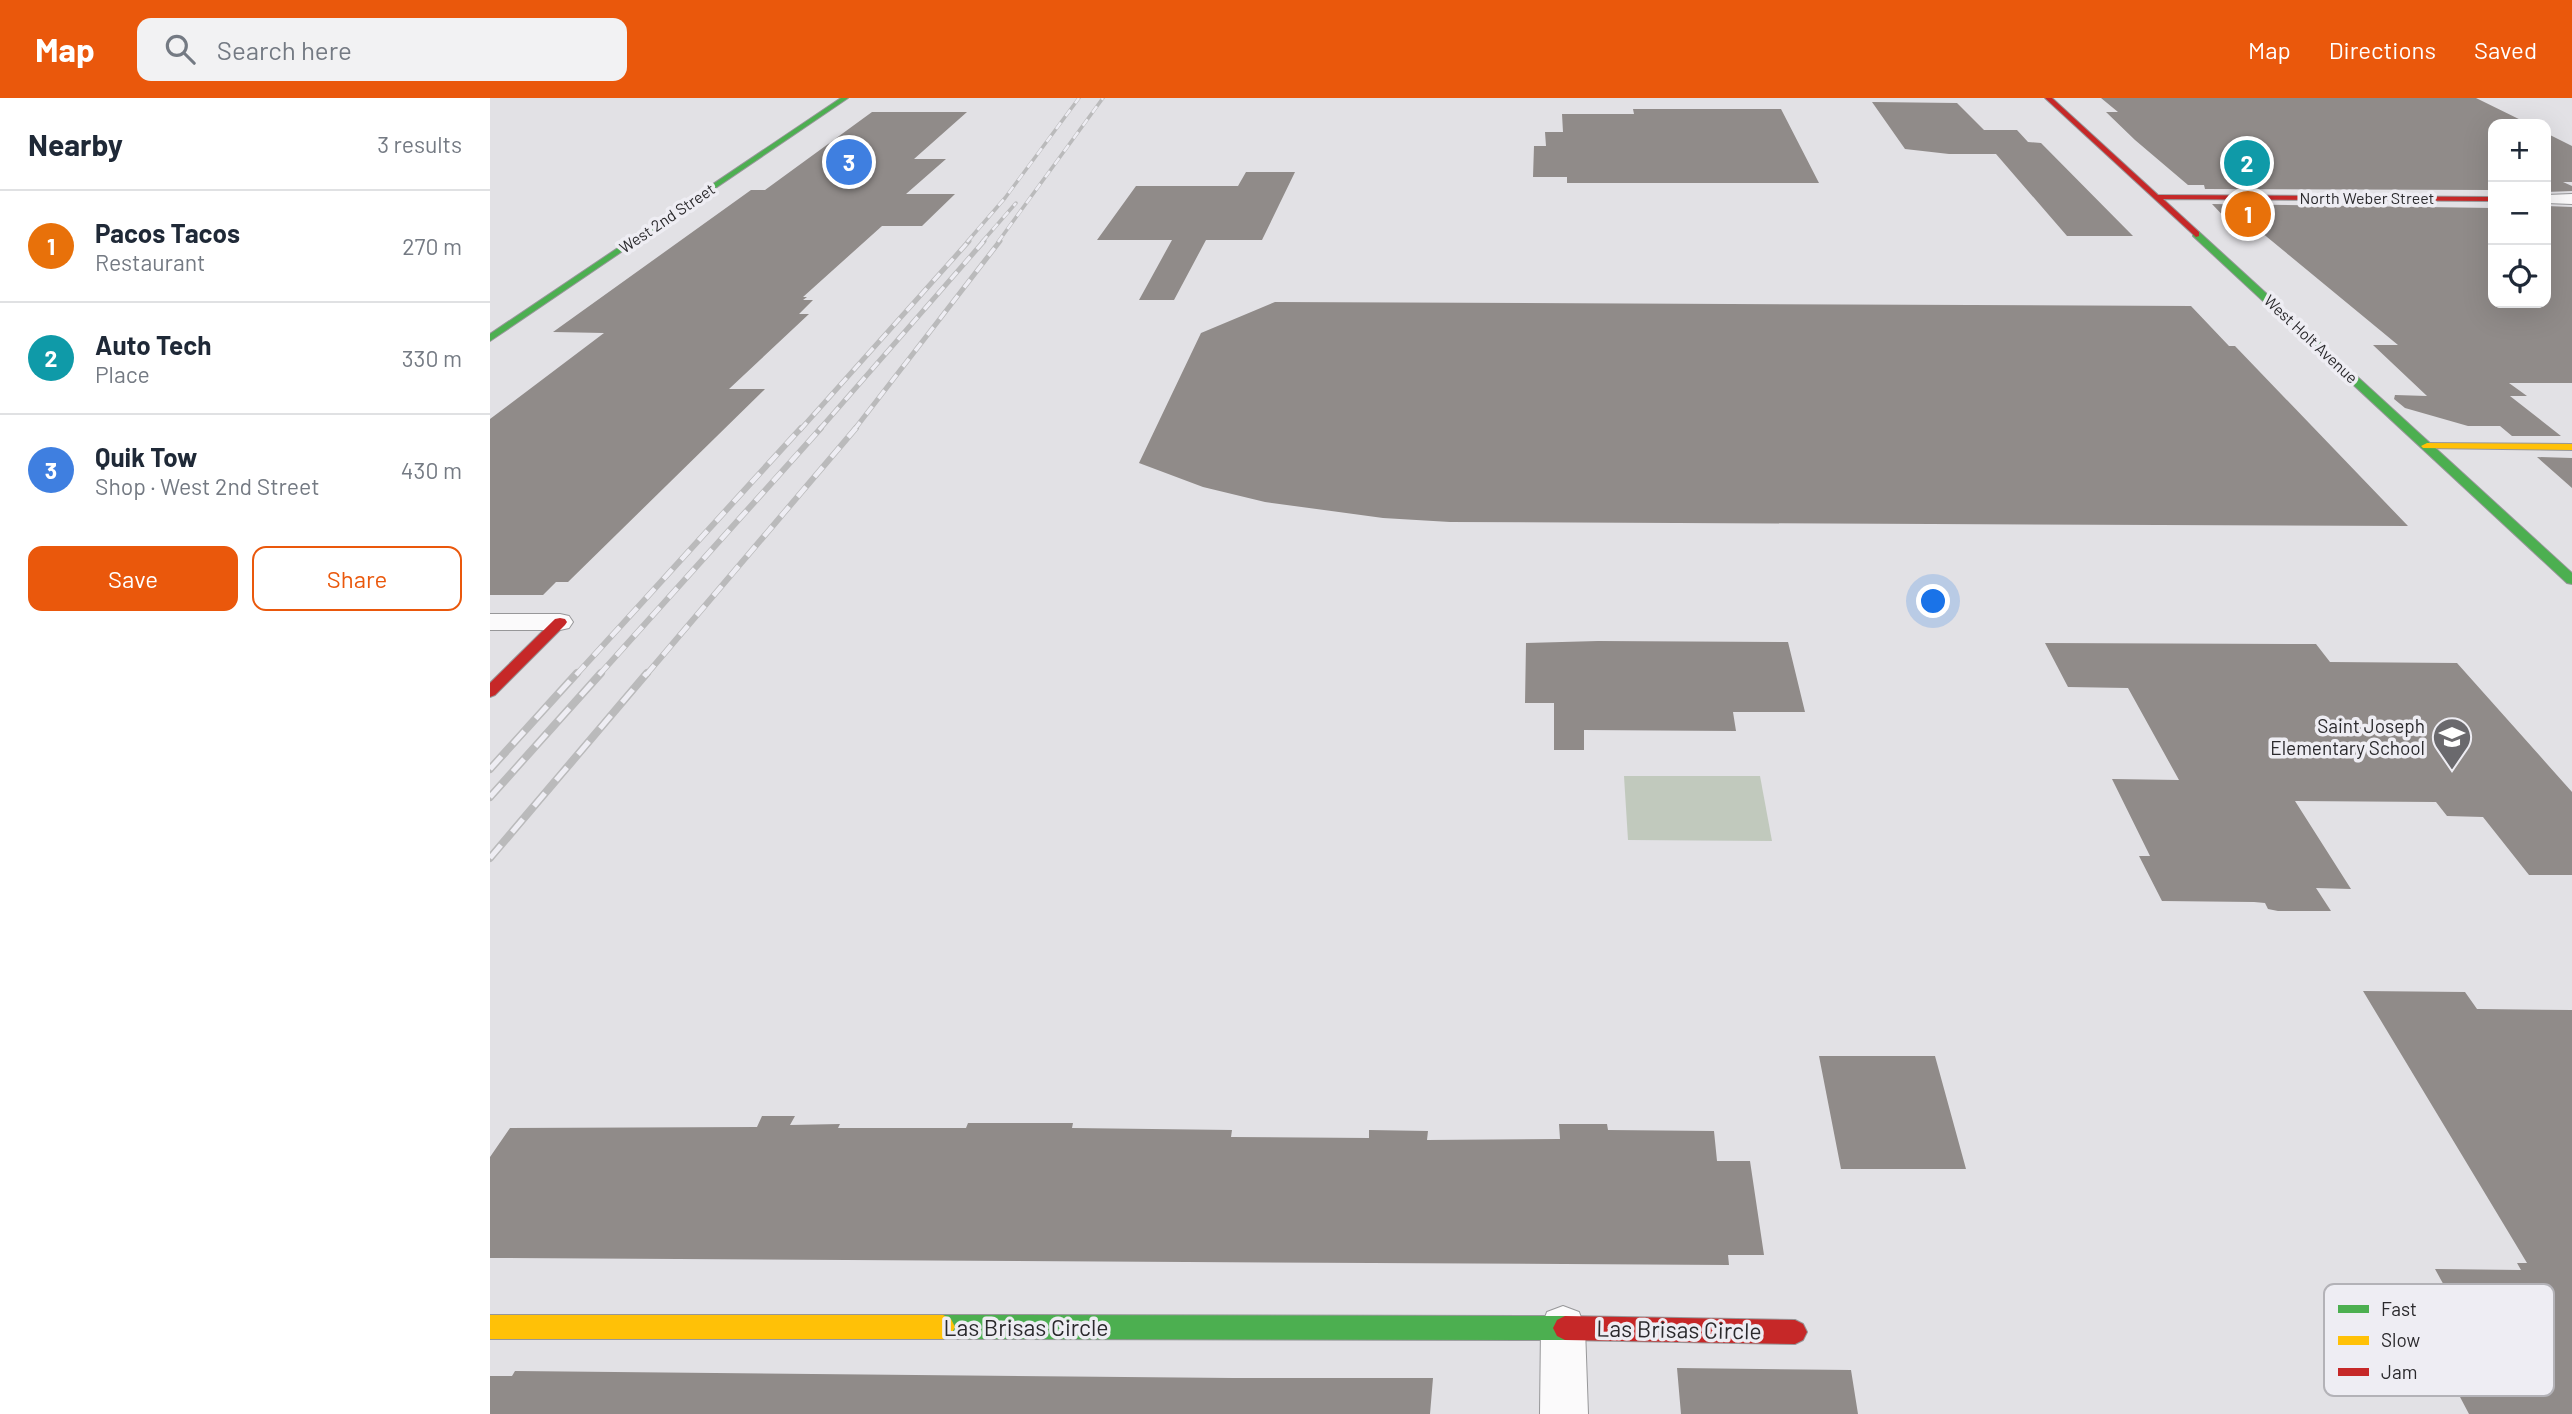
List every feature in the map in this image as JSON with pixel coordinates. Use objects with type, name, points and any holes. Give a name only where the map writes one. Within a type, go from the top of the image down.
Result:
[{"type":"street","name":"West 2nd Street","points":[[490,338],[845,98]]},
{"type":"street","name":"West Holt Avenue","points":[[2048,98],[2572,580]]},
{"type":"street","name":"North Weber Street","points":[[2157,197],[2488,199]]},
{"type":"street","points":[[2551,199],[2572,199]]},
{"type":"street","points":[[2427,446],[2572,447]]},
{"type":"street","points":[[490,622],[560,622]]},
{"type":"street","points":[[490,692],[560,622]]},
{"type":"street","name":"Las Brisas Circle","points":[[490,1327],[1563,1328],[1795,1332]]},
{"type":"street","points":[[1563,1328],[1564,1414]]},
{"type":"shaded area","points":[[1624,776],[1760,776],[1772,841],[1628,840]]},
{"type":"building","points":[[2101,98],[2476,98],[2519,119],[2488,119],[2488,190],[2205,189],[2204,185],[2188,185],[2106,112],[2118,112]]},
{"type":"building","points":[[1872,102],[1957,103],[1984,130],[2017,130],[2028,142],[2041,143],[2133,236],[2067,236],[1996,154],[1949,154],[1905,149]]},
{"type":"building","points":[[1633,109],[1781,109],[1819,183],[1567,183],[1567,177],[1533,177],[1534,146],[1546,146],[1545,132],[1563,132],[1562,114],[1634,114]]},
{"type":"building","points":[[872,112],[967,112],[914,159],[946,159],[906,194],[955,194],[922,226],[882,226],[803,297],[807,297],[803,300],[813,300],[799,314],[809,314],[729,389],[765,389],[568,582],[556,582],[543,595],[490,595],[490,419],[604,333],[553,332],[751,190],[765,190]]},
{"type":"building","points":[[2551,136],[2572,146],[2572,182],[2563,182],[2572,186],[2572,191],[2551,192]]},
{"type":"building","points":[[1246,172],[1295,172],[1262,240],[1206,240],[1174,300],[1139,300],[1172,240],[1097,240],[1136,186],[1238,186]]},
{"type":"building","points":[[2212,204],[2488,208],[2488,308],[2551,308],[2551,206],[2572,207],[2572,383],[2509,383],[2527,396],[2510,396],[2561,436],[2512,436],[2500,426],[2468,426],[2405,408],[2394,399],[2395,395],[2427,396],[2373,345],[2398,345],[2250,223],[2230,223]]},
{"type":"building","points":[[1275,302],[2191,306],[2229,346],[2235,346],[2408,526],[1450,522],[1383,518],[1265,502],[1203,487],[1139,463],[1201,333]]},
{"type":"building","points":[[2537,457],[2572,458],[2572,488]]},
{"type":"building","points":[[1788,642],[1805,712],[1733,712],[1736,731],[1584,730],[1584,750],[1554,750],[1554,703],[1525,703],[1526,643]]},
{"type":"building","points":[[2045,643],[2316,644],[2330,662],[2457,663],[2572,792],[2572,875],[2529,875],[2483,817],[2447,816],[2436,802],[2295,801],[2351,889],[2316,888],[2331,911],[2278,911],[2268,909],[2265,903],[2254,902],[2162,901],[2139,856],[2150,856],[2112,779],[2179,780],[2128,688],[2068,687]]},
{"type":"building","points":[[2363,991],[2465,992],[2477,1009],[2572,1010],[2572,1414],[2469,1414],[2460,1396],[2554,1396],[2554,1284],[2443,1284],[2435,1269],[2521,1270],[2517,1263],[2527,1263]]},
{"type":"building","points":[[1819,1056],[1935,1056],[1966,1169],[1841,1169]]},
{"type":"building","points":[[762,1116],[795,1116],[790,1125],[840,1124],[838,1128],[966,1128],[968,1123],[1073,1123],[1072,1128],[1232,1130],[1231,1137],[1369,1138],[1369,1130],[1428,1131],[1427,1140],[1560,1139],[1559,1124],[1607,1124],[1608,1130],[1714,1131],[1717,1161],[1750,1161],[1764,1255],[1728,1255],[1729,1265],[490,1258],[490,1157],[510,1128],[757,1127]]},
{"type":"building","points":[[1677,1368],[1851,1370],[1858,1414],[1681,1414]]},
{"type":"building","points":[[515,1371],[1433,1378],[1430,1414],[490,1414],[490,1376],[512,1376]]},
{"type":"railway","points":[[967,242],[1005,198],[1079,98]]},
{"type":"railway","points":[[998,242],[1103,98]]},
{"type":"railway","points":[[982,242],[1016,203]]},
{"type":"railway","points":[[800,430],[969,241]]},
{"type":"railway","points":[[819,430],[984,241]]},
{"type":"railway","points":[[854,430],[1000,241]]},
{"type":"railway","points":[[576,675],[801,428]]},
{"type":"railway","points":[[599,675],[821,428]]},
{"type":"railway","points":[[646,675],[856,428]]},
{"type":"railway","points":[[490,769],[577,673]]},
{"type":"railway","points":[[490,797],[601,673]]},
{"type":"railway","points":[[490,858],[647,673]]},
{"type":"traffic: fast","points":[[490,338],[845,98]]},
{"type":"traffic: fast","points":[[2196,234],[2572,580]]},
{"type":"traffic: fast","points":[[943,1327],[1565,1328]]},
{"type":"traffic: slow","points":[[2427,446],[2572,447]]},
{"type":"traffic: slow","points":[[490,1327],[943,1327]]},
{"type":"traffic: jam","points":[[2048,98],[2196,234]]},
{"type":"traffic: jam","points":[[2157,197],[2488,199]]},
{"type":"traffic: jam","points":[[490,692],[560,622]]},
{"type":"traffic: jam","points":[[1565,1328],[1795,1332]]},
{"type":"place","name":"Quik Tow","points":[[849,162]]},
{"type":"place","name":"Auto Tech","points":[[2247,163]]},
{"type":"place","name":"Pacos Tacos","points":[[2248,214]]},
{"type":"place","name":"Saint Joseph Elementary School","points":[[2452,771]]}]
